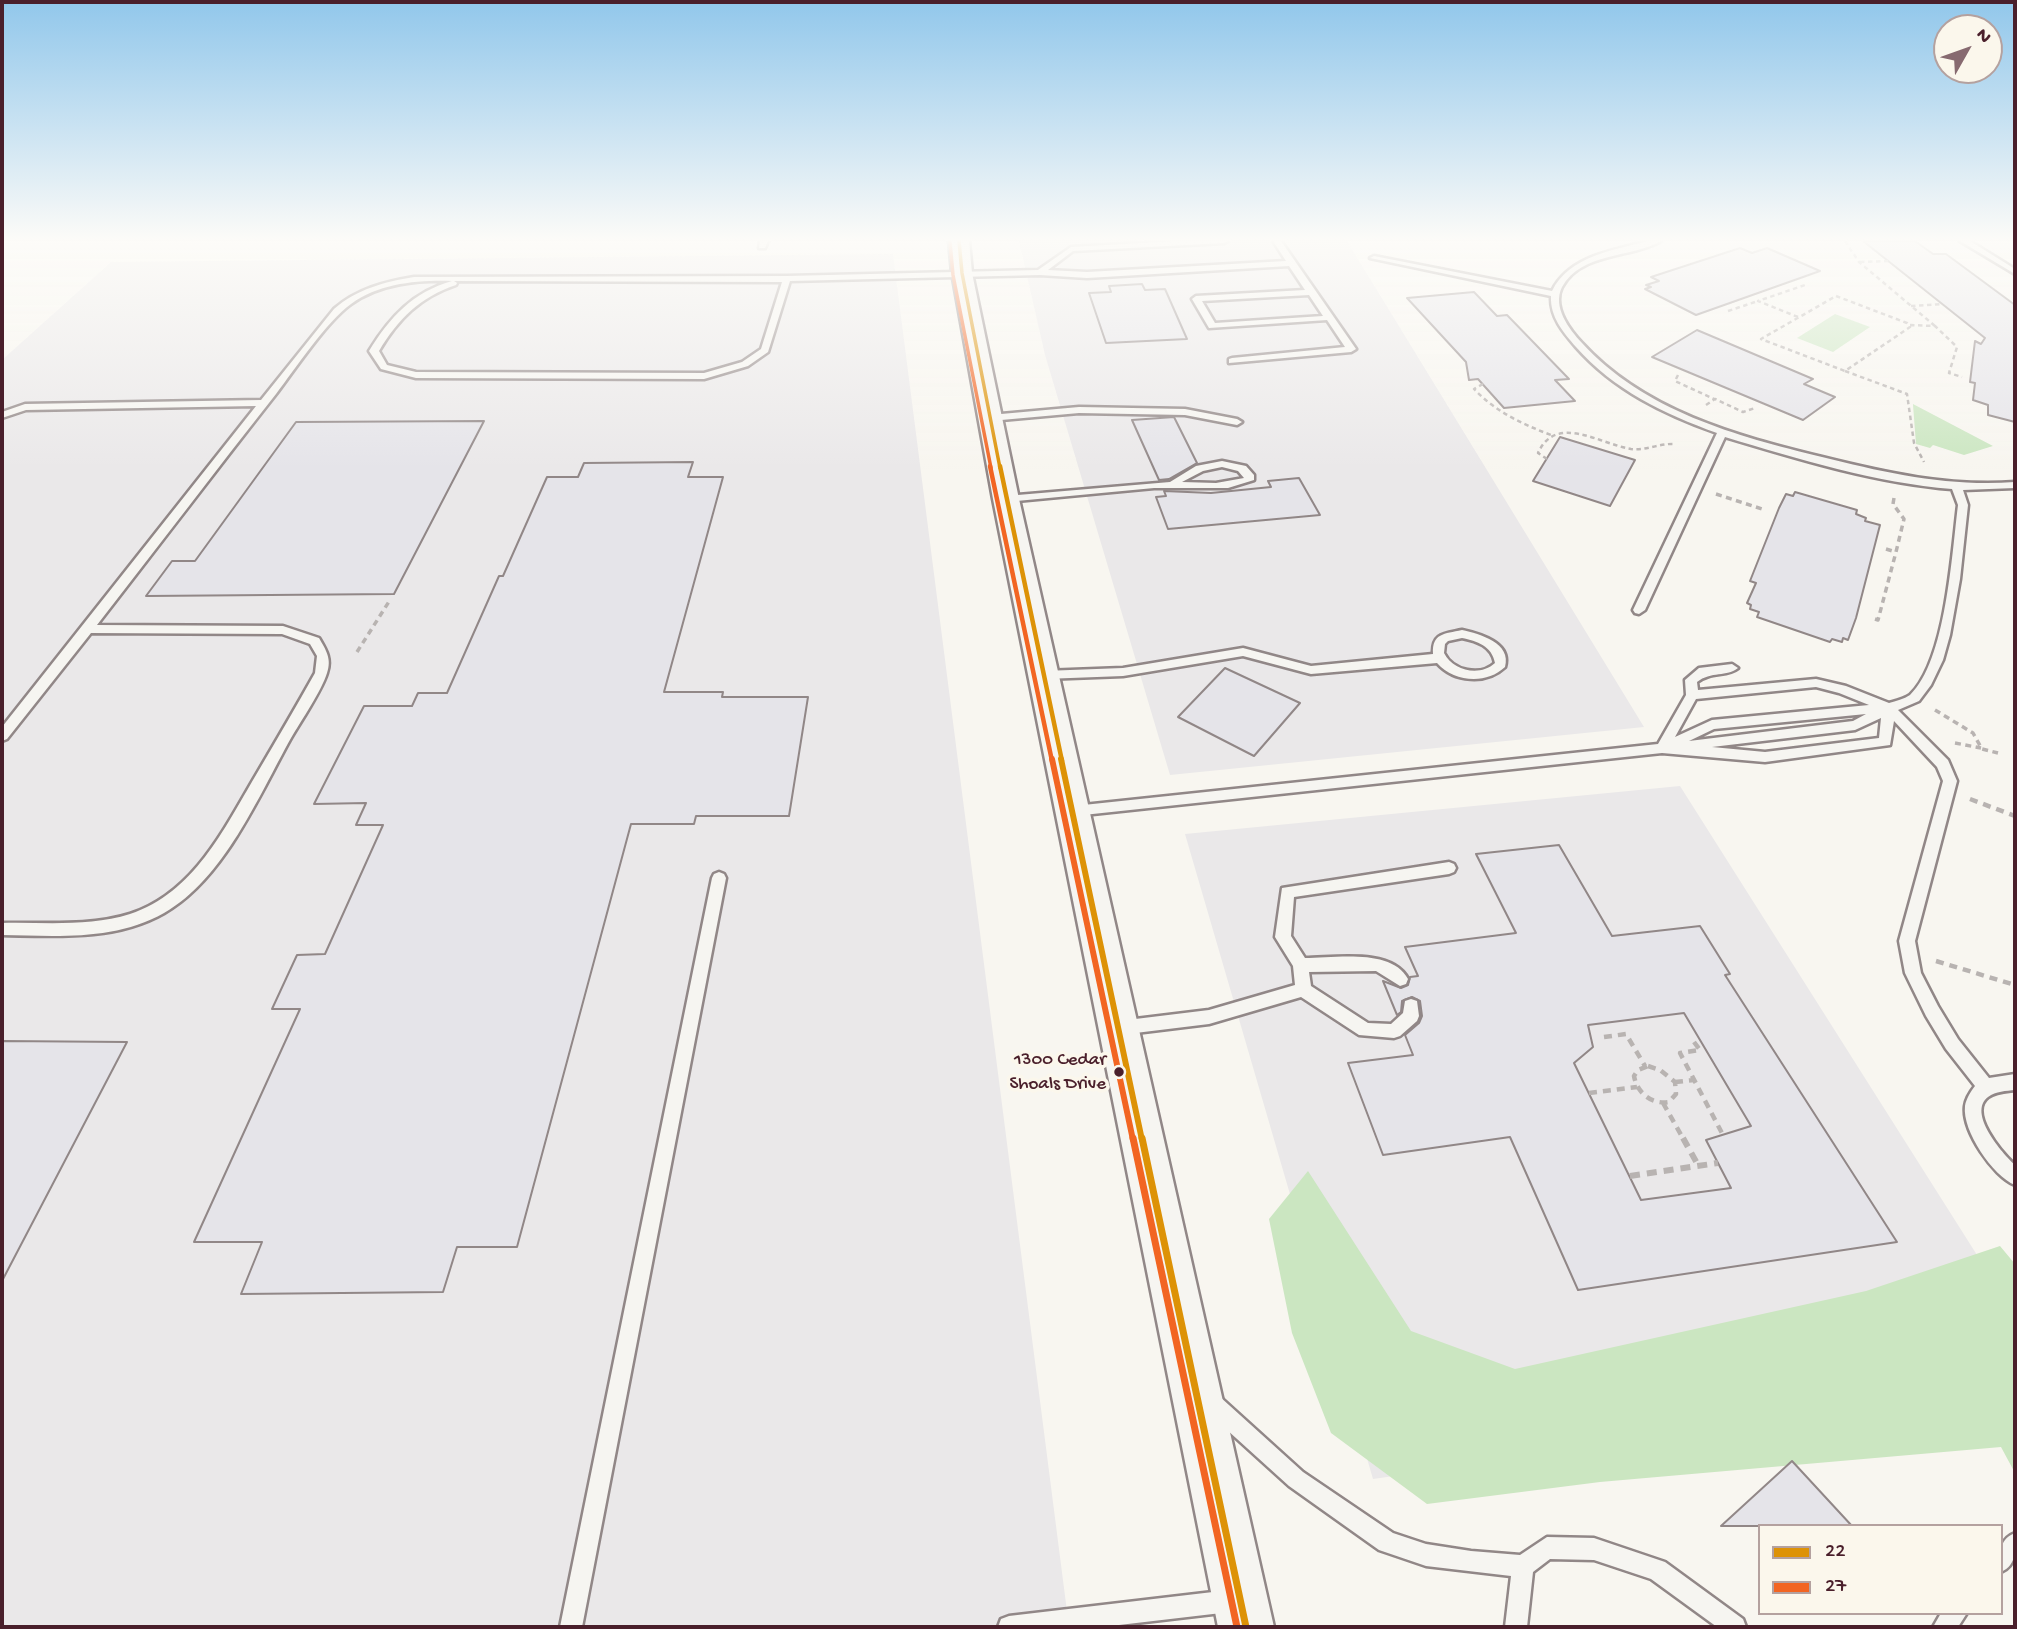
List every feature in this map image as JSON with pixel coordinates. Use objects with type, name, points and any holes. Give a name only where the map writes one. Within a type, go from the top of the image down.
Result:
[{"type":"street","points":[[972,317],[1006,499],[1198,1390],[1243,1614]]},
{"type":"lane","points":[[2,736],[91,629],[261,403],[333,317]]},
{"type":"lane","points":[[398,317],[374,351],[377,360],[384,367],[416,375],[704,376],[745,365],[759,357],[765,350],[775,317]]},
{"type":"lane","points":[[1207,317],[1212,326],[1326,318],[1350,349],[1232,361]]},
{"type":"lane","points":[[1560,317],[1576,342],[1604,369],[1657,404],[1722,433],[1785,452],[1877,474],[1957,487],[2015,485]]},
{"type":"lane","points":[[2,415],[25,407],[261,403]]},
{"type":"lane","points":[[990,418],[1079,410],[1185,412],[1237,422]]},
{"type":"lane","points":[[1639,610],[1722,433]]},
{"type":"lane","points":[[1006,499],[1173,485],[1240,484],[1249,480],[1249,475],[1239,467],[1226,464],[1187,472],[1173,485]]},
{"type":"lane","points":[[1074,811],[1855,725],[1913,698],[1936,668],[1945,630],[1964,505],[1957,487]]},
{"type":"lane","points":[[2,929],[98,927],[135,919],[169,902],[195,881],[218,855],[321,673],[323,656],[315,641],[283,630],[91,629]]},
{"type":"lane","points":[[1462,634],[1491,644],[1497,650],[1501,664],[1490,674],[1470,675],[1450,668],[1440,658],[1437,649],[1439,643],[1444,638],[1462,634]]},
{"type":"lane","points":[[1044,675],[1123,672],[1243,652],[1311,670],[1440,658]]},
{"type":"lane","points":[[1662,748],[1692,695],[1691,680],[1703,671],[1732,668]]},
{"type":"lane","points":[[1692,695],[1816,683],[1842,689],[1889,708],[1943,764],[1950,781],[1949,791],[1907,941],[1913,973],[1932,1011],[1952,1044],[1985,1086]]},
{"type":"lane","points":[[1662,748],[1765,758],[1885,743],[1889,708]]},
{"type":"lane","points":[[1303,990],[1301,965],[1283,937],[1287,892],[1449,868]]},
{"type":"lane","points":[[571,1627],[719,878]]},
{"type":"lane","points":[[1301,965],[1379,964],[1400,979]]},
{"type":"lane","points":[[1118,1028],[1209,1017],[1303,990],[1365,1030],[1394,1031],[1411,1016],[1411,1006]]},
{"type":"lane","points":[[2015,1082],[1998,1082],[1985,1086],[1974,1098],[1973,1119],[1992,1155],[2015,1176]]},
{"type":"lane","points":[[1198,1390],[1296,1479],[1387,1542],[1426,1555],[1471,1563],[1523,1566],[1547,1548],[1594,1549],[1657,1570],[1735,1627]]},
{"type":"lane","points":[[2003,1559],[2015,1544]]},
{"type":"lane","points":[[1516,1627],[1523,1566]]},
{"type":"lane","points":[[1009,1627],[1243,1614]]},
{"type":"path","points":[[1799,317],[1761,339],[1907,394],[1914,443],[1929,472]]},
{"type":"path","points":[[1889,317],[1909,325],[1935,326]]},
{"type":"path","points":[[1924,317],[1957,347],[1949,373],[1962,377]]},
{"type":"path","points":[[1843,372],[1910,327],[1909,325]]},
{"type":"path","points":[[1678,375],[1675,381],[1743,412],[1755,408]]},
{"type":"path","points":[[1483,384],[1474,389],[1491,407],[1552,435],[1572,433],[1598,437],[1630,449],[1652,449],[1664,443],[1675,444]]},
{"type":"path","points":[[1704,407],[1715,399]]},
{"type":"path","points":[[1547,459],[1538,453],[1539,447],[1552,435]]},
{"type":"path","points":[[1875,619],[1878,620],[1904,519],[1893,504],[1895,492]]},
{"type":"path","points":[[1736,501],[1762,509]]},
{"type":"path","points":[[1886,549],[1896,552]]},
{"type":"path","points":[[357,652],[390,600]]},
{"type":"path","points":[[1913,698],[1962,724],[1973,733],[1982,749],[1998,753]]},
{"type":"path","points":[[1949,791],[2015,816]]},
{"type":"path","points":[[1909,953],[2015,985]]},
{"type":"path","points":[[1604,1037],[1626,1034],[1645,1066]]},
{"type":"path","points":[[1694,1042],[1700,1049],[1679,1053],[1723,1135]]},
{"type":"path","points":[[1645,1066],[1664,1071],[1675,1082],[1676,1094],[1669,1102],[1663,1103],[1648,1098],[1634,1082],[1636,1071],[1645,1066]]},
{"type":"path","points":[[1675,1082],[1694,1080]]},
{"type":"path","points":[[1588,1093],[1637,1087]]},
{"type":"path","points":[[1663,1103],[1698,1165]]},
{"type":"path","points":[[1630,1176],[1718,1163]]},
{"type":"shaded area","points":[[50,317],[901,317],[1069,1627],[2,1627],[2,360]]},
{"type":"shaded area","points":[[1036,317],[1393,317],[1644,727],[1170,775],[1045,355]]},
{"type":"shaded area","points":[[1680,786],[2015,1315],[2015,1387],[1373,1479],[1185,834]]},
{"type":"green space","points":[[1830,317],[1843,317],[1870,327],[1833,352],[1797,338]]},
{"type":"green space","points":[[1913,404],[1993,446],[1964,455],[1933,445],[1930,448],[1916,444]]},
{"type":"green space","points":[[1308,1171],[1411,1331],[1515,1369],[1866,1291],[2000,1246],[2015,1264],[2015,1473],[2001,1447],[1600,1482],[1427,1504],[1331,1433],[1292,1333],[1269,1219]]},
{"type":"building","points":[[1097,317],[1177,317],[1187,339],[1106,343]]},
{"type":"building","points":[[1425,317],[1509,317],[1569,379],[1555,380],[1575,401],[1504,408],[1478,379],[1469,380],[1466,362]]},
{"type":"building","points":[[1959,317],[2015,317],[2015,422],[1988,415],[1988,405],[1973,400],[1975,383],[1970,382],[1975,341],[1981,344],[1985,338]]},
{"type":"building","points":[[1697,330],[1813,379],[1804,384],[1835,397],[1803,420],[1652,357]]},
{"type":"building","points":[[1174,417],[1197,463],[1169,479],[1159,480],[1132,420]]},
{"type":"building","points":[[484,421],[394,594],[146,596],[172,561],[195,561],[296,422]]},
{"type":"building","points":[[1560,437],[1635,460],[1610,506],[1533,481]]},
{"type":"building","points":[[693,462],[688,477],[723,477],[664,692],[723,692],[722,697],[808,697],[789,816],[696,816],[694,824],[631,824],[517,1247],[457,1247],[443,1292],[241,1294],[262,1242],[194,1242],[300,1009],[272,1009],[297,955],[325,954],[383,825],[356,825],[366,803],[314,804],[364,706],[412,706],[418,693],[447,693],[547,477],[578,477],[584,463]]},
{"type":"building","points":[[1299,478],[1320,515],[1168,529],[1156,497],[1166,496],[1164,491],[1211,493],[1271,487],[1268,481]]},
{"type":"building","points":[[1795,492],[1857,510],[1856,514],[1866,518],[1865,521],[1880,525],[1848,640],[1843,638],[1842,642],[1832,639],[1830,642],[1757,617],[1759,612],[1750,609],[1751,605],[1747,603],[1756,583],[1750,581],[1779,508],[1786,494],[1793,496]]},
{"type":"building","points":[[1225,668],[1300,703],[1254,756],[1178,717]]},
{"type":"building","points":[[1559,845],[1612,936],[1700,926],[1730,974],[1725,975],[1897,1242],[1578,1290],[1510,1137],[1383,1155],[1348,1063],[1413,1055],[1405,1035],[1419,1023],[1422,1016],[1420,1001],[1412,997],[1402,1001],[1401,1012],[1397,1015],[1383,981],[1401,988],[1408,985],[1410,977],[1418,976],[1405,947],[1516,933],[1476,854]],"holes":[[[1684,1013],[1751,1126],[1706,1140],[1731,1188],[1641,1200],[1574,1063],[1593,1047],[1588,1025]]]},
{"type":"building","points":[[2,1041],[127,1042],[2,1281]]},
{"type":"building","points":[[1792,1461],[1850,1524],[1758,1524],[1721,1526]]},
{"type":"transit line","name":"27","points":[[961,317],[997,501],[1237,1627]]},
{"type":"transit line","name":"22","points":[[971,317],[1006,499],[1246,1627]]},
{"type":"place","name":"1300 Cedar Shoals Drive","points":[[1119,1072]]}]
